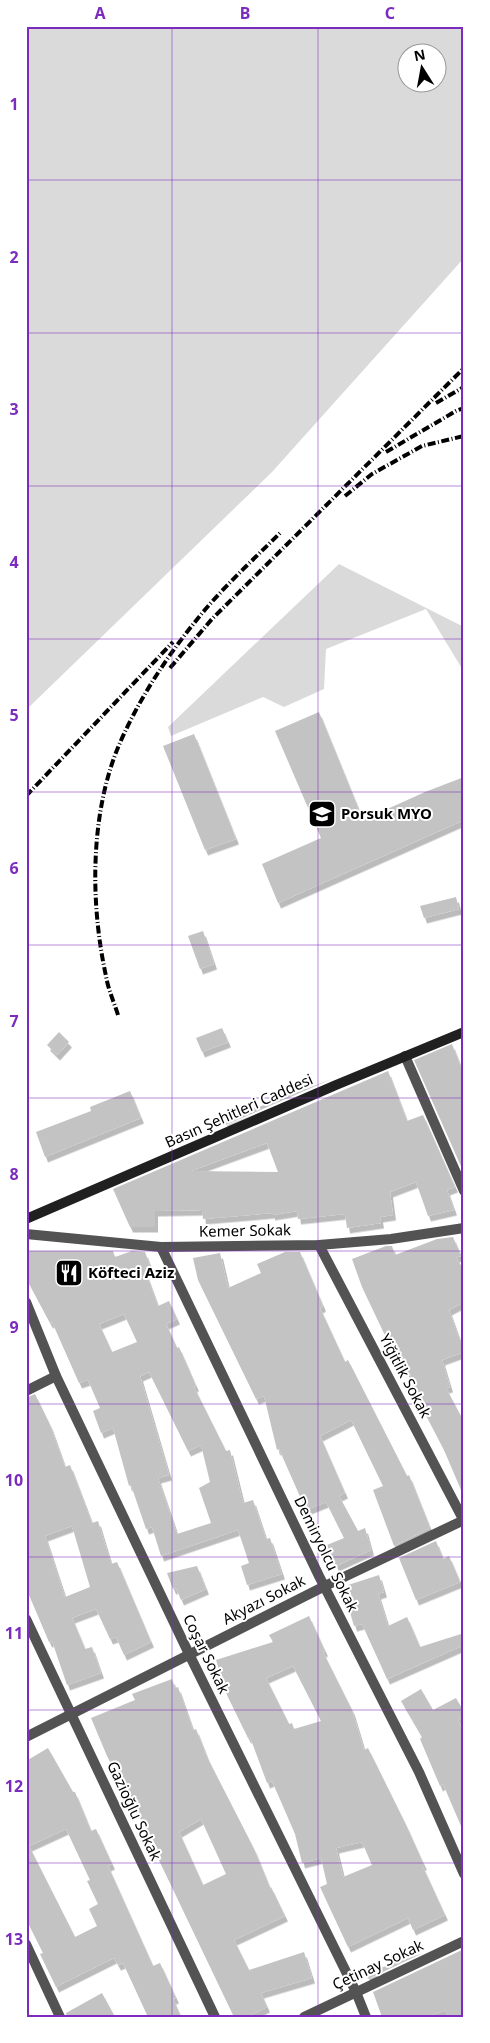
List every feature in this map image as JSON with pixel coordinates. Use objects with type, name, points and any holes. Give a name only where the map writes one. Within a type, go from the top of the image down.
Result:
[{"type":"main road","name":"Basın Şehitleri Caddesi","points":[[26,1219],[464,1032]]},
{"type":"street","points":[[406,1056],[464,1191]]},
{"type":"street","name":"Kemer Sokak","points":[[26,1234],[161,1247],[319,1245],[464,1228]]},
{"type":"street","name":"Yiğitlik Sokak","points":[[319,1245],[464,1521]]},
{"type":"street","name":"Demiryolcu Sokak","points":[[161,1247],[325,1586],[419,1772],[464,1874]]},
{"type":"street","name":"Coşar Sokak","points":[[26,1302],[56,1376],[190,1656],[356,1992],[366,2017]]},
{"type":"street","points":[[26,1391],[56,1376]]},
{"type":"street","name":"Akyazı Sokak","points":[[26,1737],[190,1656],[325,1586],[464,1521]]},
{"type":"street","name":"Gazioğlu Sokak","points":[[26,1618],[215,2017]]},
{"type":"street","name":"Çetinay Sokak","points":[[304,2017],[464,1941]]},
{"type":"street","points":[[26,1944],[60,2017]]},
{"type":"shaded area","points":[[26,26],[464,26],[464,258],[272,472],[26,710]]},
{"type":"shaded area","points":[[339,564],[464,627],[464,680],[461,667],[426,609],[326,649],[324,689],[284,707],[263,697],[171,736],[168,727]]},
{"type":"building","points":[[319,712],[363,820],[464,777],[464,820],[278,903],[262,864],[321,838],[275,731]]},
{"type":"building","points":[[194,734],[236,839],[205,850],[163,746]]},
{"type":"building","points":[[456,897],[459,909],[424,918],[420,906]]},
{"type":"building","points":[[203,931],[214,964],[200,969],[188,936]]},
{"type":"building","points":[[222,1028],[228,1042],[202,1052],[196,1038]]},
{"type":"building","points":[[59,1032],[69,1042],[57,1055],[47,1045]]},
{"type":"building","points":[[452,1044],[464,1075],[464,1173],[414,1060]]},
{"type":"building","points":[[388,1071],[407,1121],[423,1115],[455,1187],[447,1190],[454,1210],[428,1216],[416,1182],[390,1192],[393,1215],[380,1217],[381,1223],[347,1228],[345,1214],[298,1219],[297,1211],[272,1215],[272,1213],[203,1219],[202,1210],[155,1211],[155,1227],[130,1227],[113,1189]],"holes":[[[267,1143],[278,1172],[191,1171]]]},
{"type":"building","points":[[332,1079],[226,1125],[224,1120]]},
{"type":"building","points":[[130,1091],[141,1118],[45,1157],[36,1132],[91,1111],[90,1107]]},
{"type":"building","points":[[453,1237],[461,1256],[456,1257],[464,1271],[464,1302],[449,1310],[464,1352],[442,1360],[450,1387],[446,1388],[464,1422],[464,1497],[444,1450],[418,1400],[410,1373],[407,1374],[396,1345],[391,1348],[362,1287],[352,1259],[386,1246],[392,1246],[395,1255],[437,1239]]},
{"type":"building","points":[[26,1251],[113,1251],[115,1257],[132,1251],[145,1252],[150,1266],[144,1268],[158,1306],[169,1301],[177,1319],[166,1324],[177,1348],[179,1347],[196,1386],[194,1387],[226,1451],[230,1450],[243,1503],[253,1500],[266,1539],[270,1538],[282,1574],[247,1585],[241,1566],[249,1563],[238,1530],[161,1556],[152,1527],[146,1529],[131,1485],[129,1486],[113,1428],[101,1433],[93,1411],[100,1408],[88,1380],[79,1383],[52,1322],[50,1323],[26,1278]],"holes":[[[124,1314],[137,1342],[112,1352],[99,1324]],[[149,1372],[188,1451],[201,1445],[210,1482],[199,1488],[211,1523],[177,1534],[158,1478],[169,1475],[140,1376]]]},
{"type":"building","points":[[285,1252],[300,1252],[323,1306],[320,1308],[345,1362],[348,1360],[407,1476],[409,1475],[430,1528],[394,1546],[373,1490],[383,1486],[351,1420],[320,1436],[345,1493],[339,1496],[358,1531],[365,1528],[371,1550],[336,1566],[327,1545],[344,1538],[326,1502],[306,1510],[279,1449],[277,1450],[264,1396],[256,1399],[198,1280],[193,1258],[220,1253],[228,1288],[261,1273],[257,1264]]},
{"type":"building","points":[[35,1394],[50,1425],[65,1467],[70,1465],[92,1523],[98,1521],[111,1564],[117,1562],[151,1642],[124,1655],[116,1637],[110,1639],[96,1609],[72,1618],[85,1649],[92,1647],[101,1673],[67,1685],[52,1641],[49,1642],[26,1588],[26,1398]],"holes":[[[72,1526],[90,1587],[65,1597],[45,1536]]]},
{"type":"building","points":[[436,1541],[443,1559],[449,1556],[460,1582],[416,1600],[399,1558]]},
{"type":"building","points":[[197,1566],[206,1589],[181,1600],[176,1588],[173,1589],[167,1573]]},
{"type":"building","points":[[379,1575],[384,1592],[378,1594],[388,1626],[407,1617],[420,1647],[464,1633],[464,1645],[387,1679],[362,1624],[354,1626],[349,1609],[355,1608],[348,1585]]},
{"type":"building","points":[[309,1616],[325,1651],[323,1652],[352,1710],[364,1750],[368,1748],[406,1825],[445,1915],[413,1930],[408,1918],[348,1947],[320,1887],[327,1884],[321,1858],[302,1863],[295,1834],[272,1781],[267,1783],[250,1737],[248,1738],[227,1695],[216,1660],[273,1642],[269,1635]],"holes":[[[293,1666],[321,1721],[294,1729],[292,1723],[289,1724],[266,1678]],[[362,1842],[372,1865],[343,1877],[336,1848]]]},
{"type":"building","points":[[172,1679],[175,1688],[178,1687],[193,1730],[196,1729],[207,1757],[254,1849],[270,1888],[285,1916],[234,1940],[249,1970],[304,1952],[312,1978],[261,1993],[267,2007],[247,2017],[234,2017],[157,1856],[161,1854],[107,1756],[91,1718],[135,1700],[132,1694]],"holes":[[[201,1819],[226,1874],[203,1885],[179,1832]]]},
{"type":"building","points":[[421,1689],[433,1710],[456,1698],[464,1712],[464,1716],[458,1720],[464,1734],[464,1833],[443,1784],[440,1786],[420,1739],[422,1737],[401,1701]]},
{"type":"building","points":[[48,1748],[73,1792],[75,1792],[91,1831],[96,1829],[112,1864],[108,1866],[153,1966],[160,1963],[176,1998],[173,1999],[181,2017],[148,2017],[123,1963],[118,1965],[114,1958],[56,1987],[40,1954],[43,1953],[26,1919],[26,1761]],"holes":[[[66,1829],[90,1880],[87,1881],[98,1904],[89,1909],[97,1926],[75,1937],[29,1846]]]},
{"type":"building","points":[[464,1949],[464,2017],[448,2017],[446,2010],[427,2017],[382,2017],[373,1992]]},
{"type":"building","points":[[423,1953],[368,1979],[366,1973]]},
{"type":"building","points":[[102,1993],[115,2017],[67,2017],[66,2013]]},
{"type":"railway","points":[[170,668],[212,619],[464,368]]},
{"type":"railway","points":[[436,403],[464,387]]},
{"type":"railway","points":[[386,452],[464,408]]},
{"type":"railway","points":[[345,496],[372,474],[422,446],[464,436]]},
{"type":"railway","points":[[118,1015],[108,986],[101,948],[95,889],[98,829],[102,800],[109,772],[119,745],[135,712],[173,651],[215,599],[281,532]]},
{"type":"railway","points":[[26,796],[173,642]]},
{"type":"place","name":"Porsuk MYO","points":[[322,814]]},
{"type":"place","name":"Köfteci Aziz","points":[[69,1273]]}]
